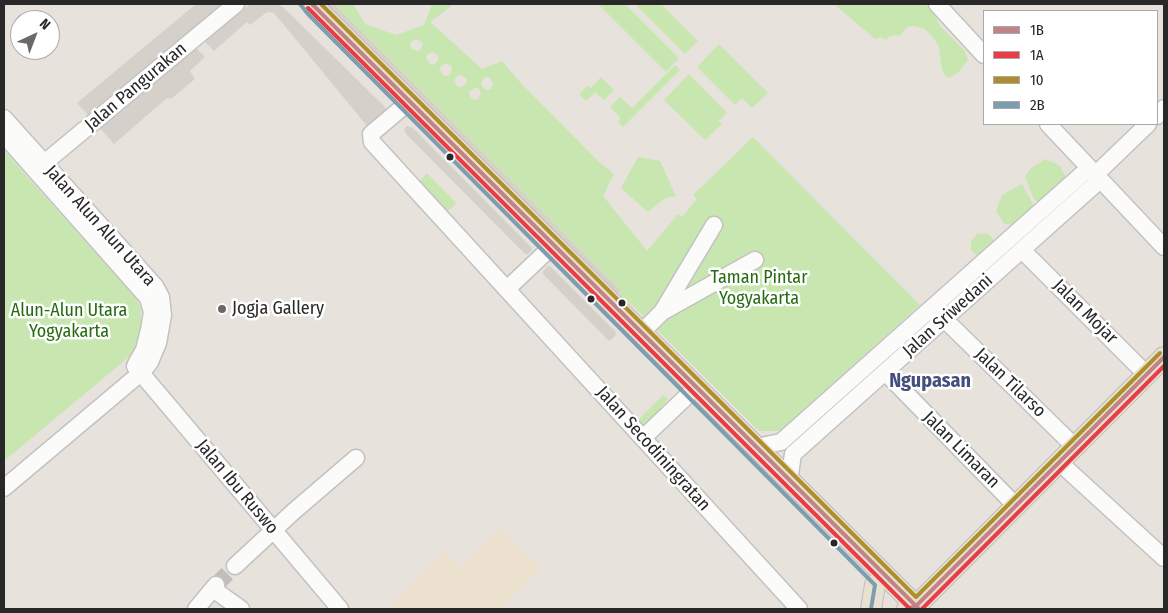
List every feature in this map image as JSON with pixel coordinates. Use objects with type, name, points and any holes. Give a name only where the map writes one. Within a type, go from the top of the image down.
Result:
[{"type":"main road","points":[[300,4],[312,18],[406,104],[642,333],[756,447],[911,609]]},
{"type":"main road","points":[[312,4],[545,253],[875,585],[911,609]]},
{"type":"main road","points":[[911,609],[1164,357]]},
{"type":"main road","points":[[871,609],[875,585]]},
{"type":"street","name":"Jalan Pangurakan","points":[[40,167],[236,4]]},
{"type":"street","points":[[937,4],[983,54]]},
{"type":"street","name":"Jalan Secodiningratan","points":[[406,104],[371,134],[372,142],[799,609]]},
{"type":"street","name":"Jalan Alun Alun Utara","points":[[4,118],[40,167],[102,236],[155,286],[162,300],[163,321],[158,343],[150,362],[12,472],[4,488]]},
{"type":"street","points":[[1049,125],[1164,247]]},
{"type":"street","name":"Jalan Sriwedani","points":[[793,454],[1022,250],[1095,174],[1147,125]]},
{"type":"street","name":"Jalan Alun Alun Utara","points":[[4,136],[40,167]]},
{"type":"street","name":"Jalan Sriwedani","points":[[782,442],[996,251],[1095,174]]},
{"type":"street","points":[[642,333],[662,312],[714,225]]},
{"type":"street","name":"Jalan Mojar","points":[[1022,250],[1147,375]]},
{"type":"street","points":[[996,251],[1008,263]]},
{"type":"street","points":[[507,289],[545,253]]},
{"type":"street","points":[[662,312],[755,260]]},
{"type":"street","name":"Jalan Tilarso","points":[[932,308],[1075,447]]},
{"type":"street","name":"Jalan Ibu Ruswo","points":[[138,370],[340,609]]},
{"type":"street","name":"Jalan Limaran","points":[[885,372],[1016,506]]},
{"type":"street","points":[[643,438],[687,396]]},
{"type":"street","points":[[756,447],[782,442],[793,454],[789,481]]},
{"type":"street","points":[[235,566],[293,512],[356,458]]},
{"type":"street","points":[[1060,462],[1164,558]]},
{"type":"street","points":[[196,609],[215,587],[241,609]]},
{"type":"shaded area","points":[[196,4],[221,4],[89,116],[77,103]]},
{"type":"shaded area","points":[[250,4],[278,4],[284,8],[386,108],[385,112],[368,127],[274,13],[267,12],[250,25],[247,22],[214,51],[206,43],[206,40]]},
{"type":"shaded area","points":[[322,4],[338,4],[337,7],[621,291],[616,296]]},
{"type":"shaded area","points":[[196,48],[205,57],[190,71],[195,79],[171,99],[167,98],[114,144],[99,127]]},
{"type":"shaded area","points":[[407,126],[413,128],[531,247],[532,250],[528,254],[525,254],[406,134],[404,129]]},
{"type":"shaded area","points":[[548,266],[616,332],[611,340],[609,341],[543,274],[543,271]]},
{"type":"shaded area","points":[[500,528],[542,568],[502,609],[397,609],[392,604],[444,550],[462,567]]},
{"type":"green space","name":"Taman Pintar Yogyakarta","points":[[338,4],[353,4],[365,24],[396,35],[424,25],[432,4],[454,4],[430,22],[482,69],[502,61],[519,81],[598,161],[614,174],[603,196],[647,251],[678,214],[682,217],[697,199],[693,195],[753,137],[920,305],[780,431],[759,431],[632,305],[621,297],[619,291],[606,276],[337,7]],"holes":[[[416,39],[422,42],[423,45],[417,51],[411,48],[411,42]],[[432,52],[439,58],[433,65],[426,58]],[[446,63],[452,69],[450,75],[446,76],[440,70],[440,67]],[[461,75],[466,78],[467,81],[464,86],[458,87],[454,81],[457,76]],[[487,77],[493,83],[491,89],[488,90],[484,89],[481,83]],[[475,88],[478,88],[481,93],[478,99],[475,100],[469,94]]]},
{"type":"green space","points":[[598,4],[625,4],[679,58],[666,72]]},
{"type":"green space","points":[[635,4],[661,4],[698,41],[685,54]]},
{"type":"green space","points":[[834,4],[925,4],[934,12],[940,26],[965,51],[968,60],[959,72],[949,78],[942,70],[939,47],[925,29],[914,26],[908,27],[901,35],[890,36],[886,40],[881,37],[875,39]]},
{"type":"green space","points":[[719,44],[768,93],[752,108],[742,98],[735,105],[697,67]]},
{"type":"green space","points":[[675,65],[680,70],[623,127],[618,122],[621,118],[610,107],[620,97],[632,108]]},
{"type":"green space","points":[[689,74],[727,113],[719,121],[722,124],[705,140],[664,100]]},
{"type":"green space","points":[[601,77],[614,90],[604,100],[595,92],[586,101],[579,94],[588,86],[591,88]]},
{"type":"green space","name":"Alun-Alun Utara Yogyakarta","points":[[4,151],[136,298],[141,309],[141,323],[134,350],[130,356],[4,461]]},
{"type":"green space","points":[[638,157],[660,161],[676,196],[665,198],[648,212],[621,188]]},
{"type":"green space","points":[[1045,159],[1059,165],[1069,182],[1052,198],[1038,202],[1034,199],[1025,177],[1031,168]]},
{"type":"green space","points":[[427,173],[456,203],[446,213],[418,183]]},
{"type":"green space","points":[[1022,184],[1039,215],[1021,225],[1004,224],[996,211],[1002,195]]},
{"type":"green space","points":[[987,233],[994,240],[994,249],[978,257],[971,250],[971,241],[977,234]]},
{"type":"green space","points":[[663,395],[668,399],[644,428],[637,421]]},
{"type":"tunnel","points":[[216,585],[235,566]]},
{"type":"transit line","name":"2B","points":[[300,4],[875,585],[871,609]]},
{"type":"transit line","name":"1B","points":[[312,4],[919,609]]},
{"type":"transit line","name":"10","points":[[321,4],[916,597],[1160,353]]},
{"type":"transit line","name":"1A","points":[[308,8],[910,609]]},
{"type":"transit line","name":"1B","points":[[907,609],[916,606],[1164,357]]},
{"type":"transit line","name":"1A","points":[[922,609],[1164,366]]},
{"type":"place","name":"Jogja Gallery","points":[[222,309]]},
{"type":"district","name":"Ngupasan","points":[[930,381]]}]
